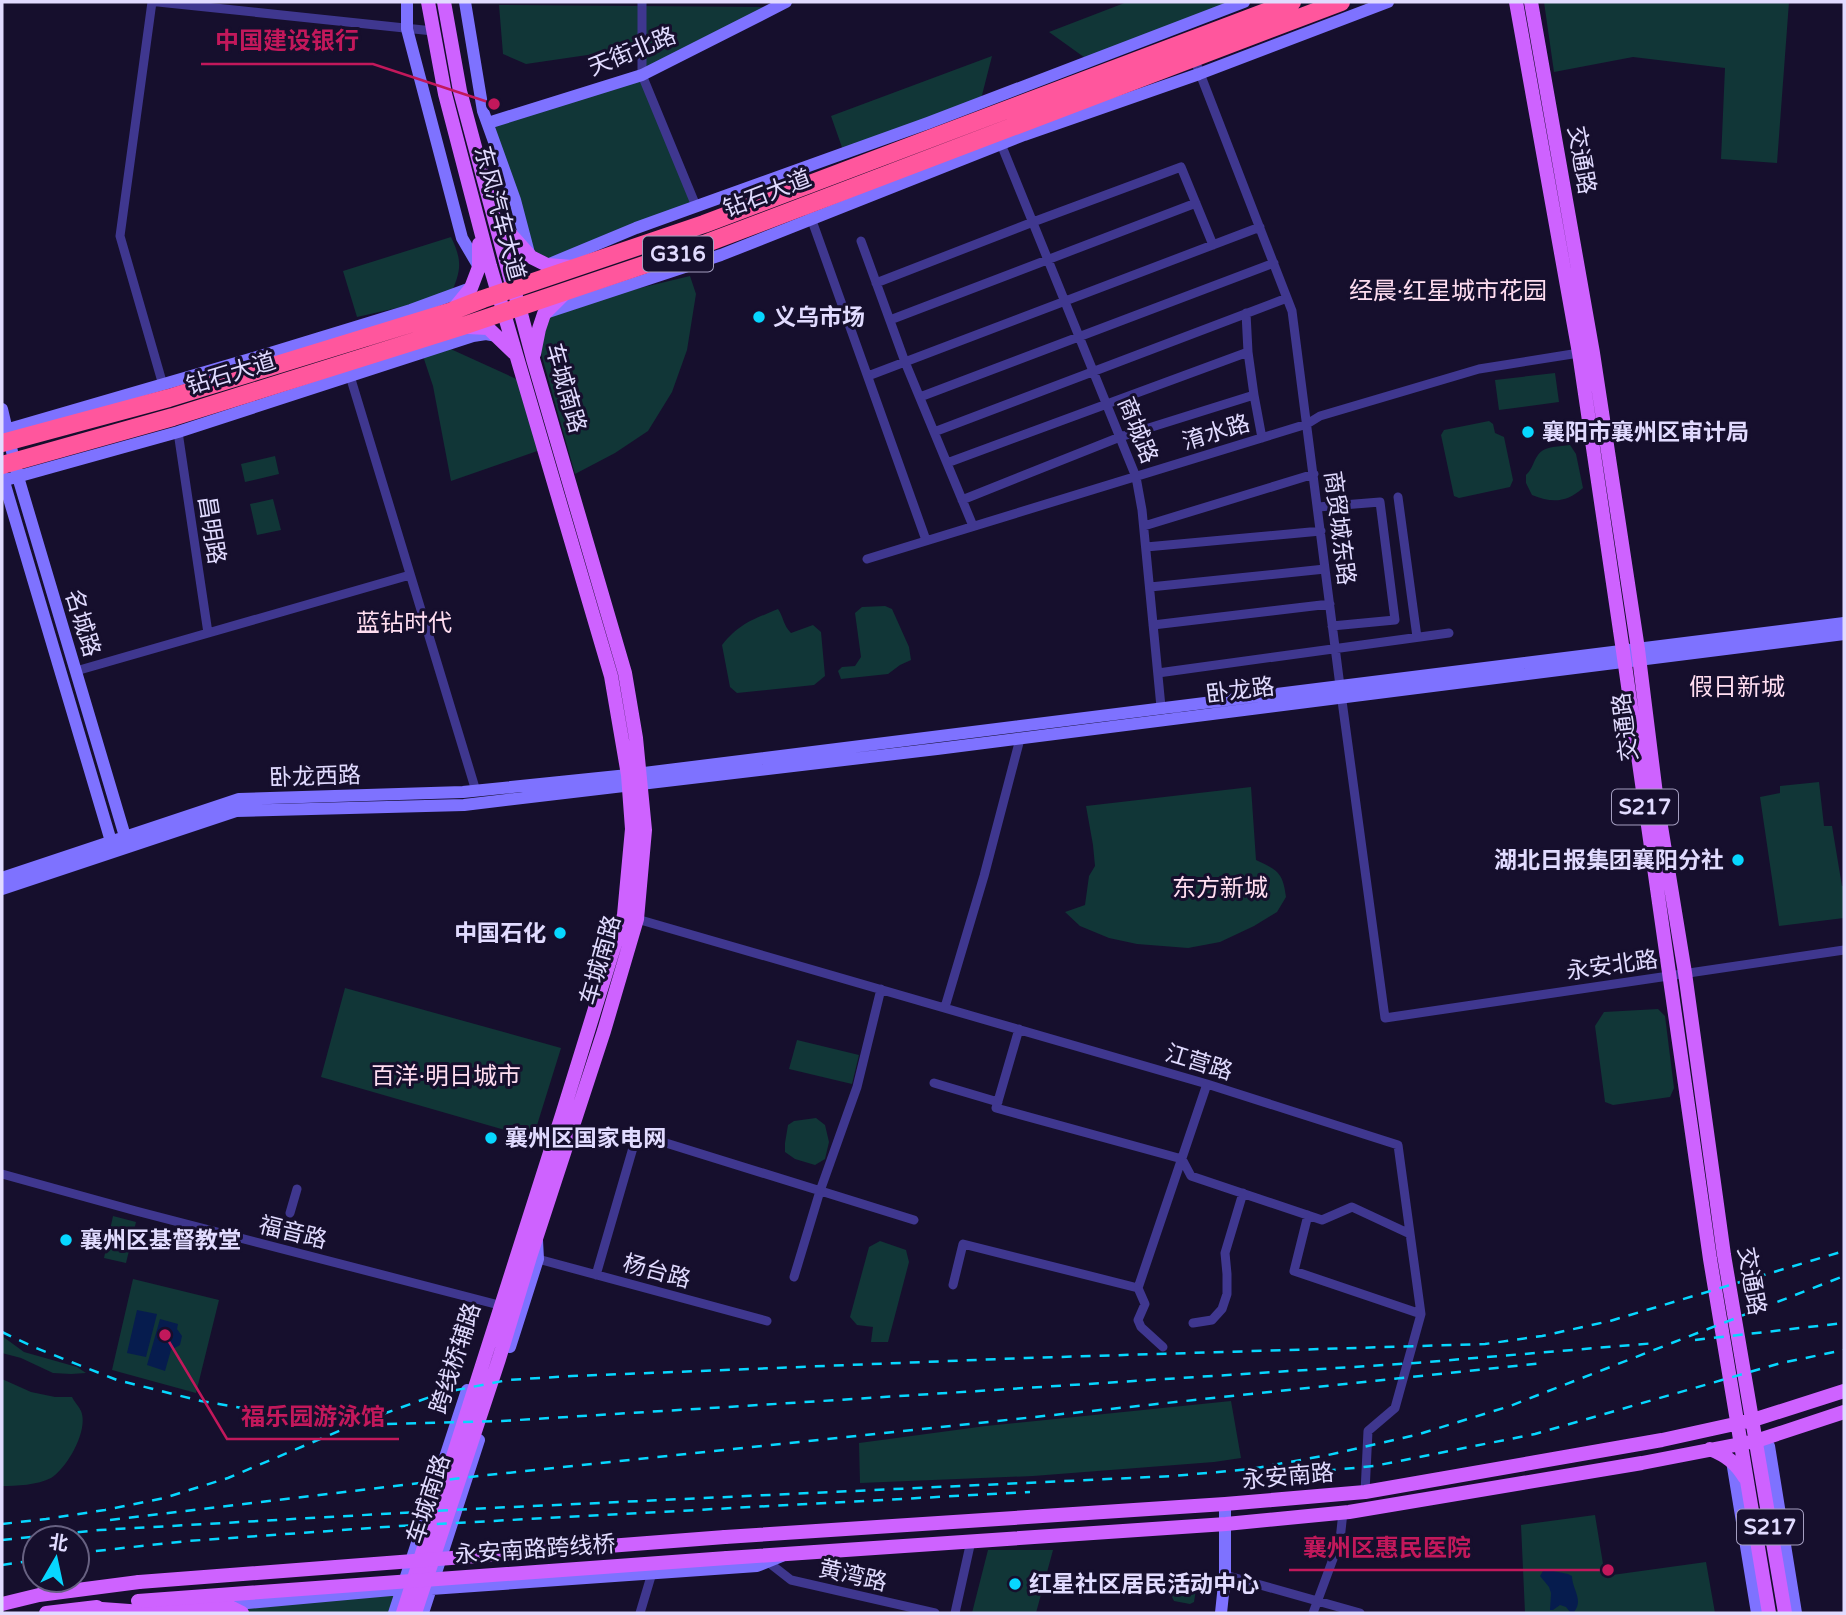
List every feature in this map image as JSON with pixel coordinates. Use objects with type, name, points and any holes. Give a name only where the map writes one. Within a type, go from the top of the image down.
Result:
[{"type":"highway","name":"钻石大道","points":[[5,436],[345,344],[452,311],[704,224],[773,198],[881,148],[1292,2]]},
{"type":"highway","name":"钻石大道","points":[[7,474],[175,424],[511,309],[810,211],[1196,66],[1340,2]]},
{"type":"main road","name":"东风汽车大道","points":[[428,2],[445,94],[479,222],[511,309]]},
{"type":"main road","name":"东风汽车大道","points":[[444,2],[460,91],[493,214],[506,291]]},
{"type":"main road","name":"交通路","points":[[1516,2],[1685,973],[1724,1255],[1753,1420],[1755,1482],[1769,1613]]},
{"type":"main road","name":"交通路","points":[[1531,2],[1593,353],[1669,976],[1710,1259],[1738,1422],[1755,1443]]},
{"type":"main road","points":[[493,214],[531,257],[547,265],[578,267]]},
{"type":"main road","points":[[452,311],[471,288],[479,267],[479,222]]},
{"type":"main road","points":[[533,359],[544,314],[568,290]]},
{"type":"main road","name":"车城南路","points":[[403,1613],[530,1237],[600,1043],[637,919],[645,830],[611,676],[515,354],[511,309]]},
{"type":"main road","name":"车城南路","points":[[415,1613],[499,1359],[530,1237],[624,915],[632,829],[635,780],[625,673],[533,359],[511,309]]},
{"type":"main road","points":[[463,326],[488,328],[515,354]]},
{"type":"main road","points":[[1747,1388],[1758,1405],[1769,1411],[1779,1412]]},
{"type":"main road","name":"永安南路","points":[[725,1537],[1225,1504],[1364,1492],[1662,1440],[1753,1420],[1844,1391]]},
{"type":"main road","points":[[1707,1429],[1717,1424],[1725,1415],[1733,1393]]},
{"type":"main road","name":"永安南路","points":[[727,1558],[1226,1524],[1343,1512],[1755,1443],[1844,1412]]},
{"type":"main road","points":[[1710,1449],[1738,1465],[1755,1482]]},
{"type":"main road","name":"交通路","points":[[1755,1482],[1785,1613]]},
{"type":"main road","points":[[944,1523],[946,1543]]},
{"type":"main road","name":"永安南路跨线桥","points":[[2,1604],[39,1595],[139,1582],[725,1537]]},
{"type":"main road","name":"永安南路跨线桥","points":[[88,1608],[138,1601],[727,1558]]},
{"type":"main road","points":[[46,1613],[88,1608],[143,1612],[226,1605],[242,1613]]},
{"type":"street","points":[[152,2],[121,236],[166,391],[283,349],[411,310],[471,288]]},
{"type":"street","points":[[158,2],[243,6],[433,32]]},
{"type":"street","points":[[407,2],[407,29],[462,238],[479,267]]},
{"type":"street","points":[[465,2],[484,111],[514,197],[531,257]]},
{"type":"street","points":[[642,2],[642,75],[704,224]]},
{"type":"street","name":"天街北路","points":[[488,123],[642,75],[786,2]]},
{"type":"street","points":[[547,265],[768,180],[881,148],[1244,2]]},
{"type":"street","points":[[1196,66],[1353,8],[1388,2]]},
{"type":"street","name":"商贸城东路","points":[[1196,66],[1292,311],[1340,693],[1385,1018]]},
{"type":"street","name":"商城路","points":[[999,138],[1136,477],[1144,526],[1161,707]]},
{"type":"street","points":[[876,283],[1181,167],[1213,245]]},
{"type":"street","points":[[768,180],[773,198]]},
{"type":"street","points":[[890,320],[1196,203]]},
{"type":"street","points":[[544,314],[712,258],[810,211],[926,540]]},
{"type":"street","points":[[867,376],[1260,227]]},
{"type":"street","points":[[861,241],[905,362],[973,526]]},
{"type":"street","points":[[686,251],[712,258]]},
{"type":"street","points":[[920,397],[1274,263]]},
{"type":"street","points":[[934,432],[1287,298]]},
{"type":"street","points":[[1246,313],[1248,352],[1262,438]]},
{"type":"street","points":[[175,424],[350,376],[473,336],[498,336]]},
{"type":"street","points":[[283,349],[345,344]]},
{"type":"street","points":[[947,463],[1248,352]]},
{"type":"street","name":"淯水路","points":[[867,559],[1307,424],[1320,416],[1479,369],[1578,354]]},
{"type":"street","points":[[350,376],[476,791]]},
{"type":"street","points":[[962,500],[1120,437],[1254,395]]},
{"type":"street","name":"名城路","points":[[2,409],[7,474],[113,846]]},
{"type":"street","name":"昌明路","points":[[175,424],[208,633]]},
{"type":"street","name":"名城路","points":[[7,474],[76,671],[127,842]]},
{"type":"street","points":[[1144,526],[1314,474]]},
{"type":"street","points":[[1398,497],[1417,637]]},
{"type":"street","points":[[1318,507],[1380,502],[1395,620],[1332,626]]},
{"type":"street","points":[[1146,547],[1321,531]]},
{"type":"street","points":[[1150,586],[1325,569]]},
{"type":"street","points":[[76,671],[411,575]]},
{"type":"street","points":[[1153,625],[1329,604]]},
{"type":"street","name":"卧龙路","points":[[1631,656],[1844,623]]},
{"type":"street","points":[[1158,673],[1449,633]]},
{"type":"street","name":"卧龙路","points":[[635,780],[1020,739],[1340,693],[1631,656],[1844,634]]},
{"type":"street","name":"卧龙路","points":[[635,780],[1161,707],[1340,693]]},
{"type":"street","points":[[945,1007],[984,876],[1020,739]]},
{"type":"street","name":"卧龙西路","points":[[127,842],[239,799],[476,791],[635,780]]},
{"type":"street","name":"卧龙西路","points":[[2,877],[236,811],[464,805],[635,780]]},
{"type":"street","name":"卧龙西路","points":[[2,889],[113,846]]},
{"type":"street","name":"江营路","points":[[637,919],[1207,1084],[1398,1145],[1421,1314],[1395,1408],[1368,1431],[1364,1492]]},
{"type":"street","name":"永安北路","points":[[1385,1018],[1844,950]]},
{"type":"street","points":[[794,1277],[820,1191],[857,1087],[881,989]]},
{"type":"street","points":[[1019,1029],[996,1108],[1182,1159],[1191,1176],[1322,1220],[1352,1207],[1410,1234]]},
{"type":"street","points":[[934,1083],[998,1102]]},
{"type":"street","points":[[1163,1347],[1141,1327],[1138,1320],[1145,1304],[1138,1288],[1207,1084]]},
{"type":"street","points":[[596,1275],[637,1134],[914,1220]]},
{"type":"street","name":"福音路","points":[[2,1174],[136,1212],[495,1304]]},
{"type":"street","points":[[290,1213],[297,1189]]},
{"type":"street","points":[[1193,1324],[1212,1320],[1223,1309],[1227,1294],[1226,1253],[1243,1193]]},
{"type":"street","points":[[1308,1215],[1294,1271],[1421,1314]]},
{"type":"street","points":[[423,1613],[538,1259],[530,1237]]},
{"type":"street","name":"跨线桥辅路","points":[[394,1613],[508,1261],[530,1237]]},
{"type":"street","points":[[953,1285],[963,1244],[1138,1288]]},
{"type":"street","name":"杨台路","points":[[538,1259],[767,1321]]},
{"type":"street","points":[[1755,1443],[1796,1613]]},
{"type":"street","points":[[1732,1461],[1757,1613]]},
{"type":"street","points":[[1221,1613],[1226,1575],[1225,1504]]},
{"type":"street","points":[[1313,1613],[1340,1541],[1343,1512]]},
{"type":"street","points":[[955,1613],[971,1541]]},
{"type":"street","points":[[431,1589],[757,1566],[788,1554]]},
{"type":"street","name":"黄湾路","points":[[768,1562],[791,1580],[935,1613]]},
{"type":"street","points":[[640,1613],[652,1573]]},
{"type":"street","points":[[1226,1575],[1360,1613]]},
{"type":"street","points":[[226,1605],[402,1589]]},
{"type":"green space","points":[[1127,2],[1224,2],[1226,8],[1088,60],[1049,32]]},
{"type":"green space","points":[[1544,2],[1789,2],[1777,163],[1721,159],[1725,68],[1633,57],[1554,72]]},
{"type":"green space","points":[[499,5],[775,7],[642,75],[696,206],[547,265],[531,257],[488,123],[642,74],[642,47],[526,64],[503,54]]},
{"type":"green space","points":[[992,56],[980,103],[844,153],[831,116]]},
{"type":"green space","points":[[451,237],[459,266],[450,296],[357,317],[343,271]]},
{"type":"green space","points":[[690,276],[696,294],[687,350],[672,392],[648,431],[615,453],[575,474],[537,339],[544,314],[565,306]]},
{"type":"green space","points":[[444,346],[523,382],[543,449],[451,481],[433,386],[422,353]]},
{"type":"green space","points":[[1555,373],[1559,402],[1499,410],[1495,380]]},
{"type":"green space","points":[[1489,421],[1493,424],[1495,433],[1504,437],[1513,480],[1510,487],[1459,498],[1454,496],[1441,435],[1444,430]]},
{"type":"green space","points":[[1570,445],[1576,454],[1583,488],[1571,497],[1559,500],[1532,495],[1526,483],[1526,475],[1538,455],[1549,448]]},
{"type":"green space","points":[[275,456],[279,474],[245,482],[241,464]]},
{"type":"green space","points":[[273,499],[281,530],[257,535],[250,504]]},
{"type":"green space","points":[[885,606],[892,609],[909,647],[911,660],[888,674],[841,679],[838,671],[842,667],[855,666],[861,657],[855,613],[862,607]]},
{"type":"green space","points":[[778,609],[791,633],[813,625],[821,632],[825,676],[814,685],[737,693],[730,687],[722,645],[741,627]]},
{"type":"green space","points":[[1819,782],[1824,826],[1832,826],[1844,886],[1844,918],[1779,926],[1760,797],[1780,793],[1780,786]]},
{"type":"green space","points":[[1251,787],[1256,860],[1278,873],[1285,889],[1286,897],[1277,912],[1220,942],[1188,948],[1137,944],[1109,938],[1080,926],[1065,912],[1085,905],[1089,876],[1095,866],[1086,806]]},
{"type":"green space","points":[[345,988],[561,1048],[533,1138],[321,1077]]},
{"type":"green space","points":[[1658,1009],[1665,1016],[1674,1088],[1670,1097],[1613,1105],[1605,1102],[1595,1026],[1604,1012]]},
{"type":"green space","points":[[797,1040],[859,1055],[852,1084],[789,1069]]},
{"type":"green space","points":[[816,1118],[825,1125],[829,1142],[825,1159],[815,1165],[795,1159],[785,1152],[785,1143],[788,1125],[794,1121]]},
{"type":"green space","points":[[113,1216],[136,1222],[126,1263],[104,1258]]},
{"type":"green space","points":[[880,1241],[906,1250],[909,1262],[888,1342],[871,1342],[873,1327],[857,1325],[850,1317],[869,1247]]},
{"type":"green space","points":[[133,1279],[219,1300],[196,1393],[112,1370]]},
{"type":"green space","points":[[2,1336],[24,1352],[77,1367],[86,1373],[53,1373],[21,1358],[2,1353]]},
{"type":"green space","points":[[2,1379],[31,1392],[72,1397],[80,1409],[82,1428],[75,1448],[64,1466],[51,1478],[33,1484],[2,1486]]},
{"type":"green space","points":[[1231,1401],[1241,1458],[1033,1476],[860,1483],[859,1443],[986,1426]]},
{"type":"green space","points":[[1595,1515],[1605,1576],[1706,1562],[1715,1613],[1525,1613],[1521,1525]]},
{"type":"green space","points":[[988,1550],[1053,1550],[1036,1613],[972,1613]]},
{"type":"green space","points":[[1180,1574],[1195,1577],[1197,1583],[1194,1602],[1190,1604],[1174,1601],[1172,1597],[1176,1577]]},
{"type":"green space","points":[[402,1589],[395,1613],[46,1613]]},
{"type":"water","points":[[137,1310],[157,1314],[146,1357],[127,1353]]},
{"type":"water","points":[[160,1319],[178,1324],[177,1329],[182,1336],[180,1345],[171,1350],[165,1371],[147,1365]]},
{"type":"water","points":[[1543,1571],[1572,1576],[1578,1599],[1574,1612],[1560,1605],[1550,1610],[1551,1593],[1540,1576]]},
{"type":"railway","points":[[2,1524],[105,1510],[164,1498],[228,1478],[358,1423],[441,1393],[508,1380],[1026,1358],[1485,1344],[1542,1336],[1610,1321],[1844,1251]]},
{"type":"railway","points":[[2,1540],[100,1530],[470,1509],[1173,1476],[1251,1469],[1416,1435],[1510,1406],[1844,1276]]},
{"type":"railway","points":[[1695,1340],[1844,1323]]},
{"type":"railway","points":[[2,1332],[117,1380],[201,1401],[295,1417],[383,1424],[502,1421],[759,1405],[1415,1363],[1656,1343]]},
{"type":"railway","points":[[1250,1478],[1374,1466],[1535,1434],[1781,1363],[1844,1350]]},
{"type":"railway","points":[[110,1520],[479,1476],[1543,1363]]},
{"type":"railway","points":[[91,1551],[188,1541],[399,1526],[1030,1492]]},
{"type":"railway","points":[[2,1565],[21,1562]]},
{"type":"place","name":"中国建设银行","points":[[494,104]]},
{"type":"place","name":"义乌市场","points":[[759,317]]},
{"type":"place","name":"襄阳市襄州区审计局","points":[[1528,432]]},
{"type":"place","name":"湖北日报集团襄阳分社","points":[[1738,860]]},
{"type":"place","name":"中国石化","points":[[560,933]]},
{"type":"place","name":"襄州区国家电网","points":[[491,1138]]},
{"type":"place","name":"襄州区基督教堂","points":[[66,1240]]},
{"type":"place","name":"福乐园游泳馆","points":[[165,1335]]},
{"type":"place","name":"襄州区惠民医院","points":[[1608,1570]]},
{"type":"place","name":"红星社区居民活动中心","points":[[1015,1584]]},
{"type":"district","name":"经晨·红星城市花园","points":[[1448,291]]},
{"type":"district","name":"蓝钻时代","points":[[404,623]]},
{"type":"district","name":"假日新城","points":[[1737,687]]},
{"type":"district","name":"东方新城","points":[[1220,888]]},
{"type":"district","name":"百洋·明日城市","points":[[446,1076]]}]
